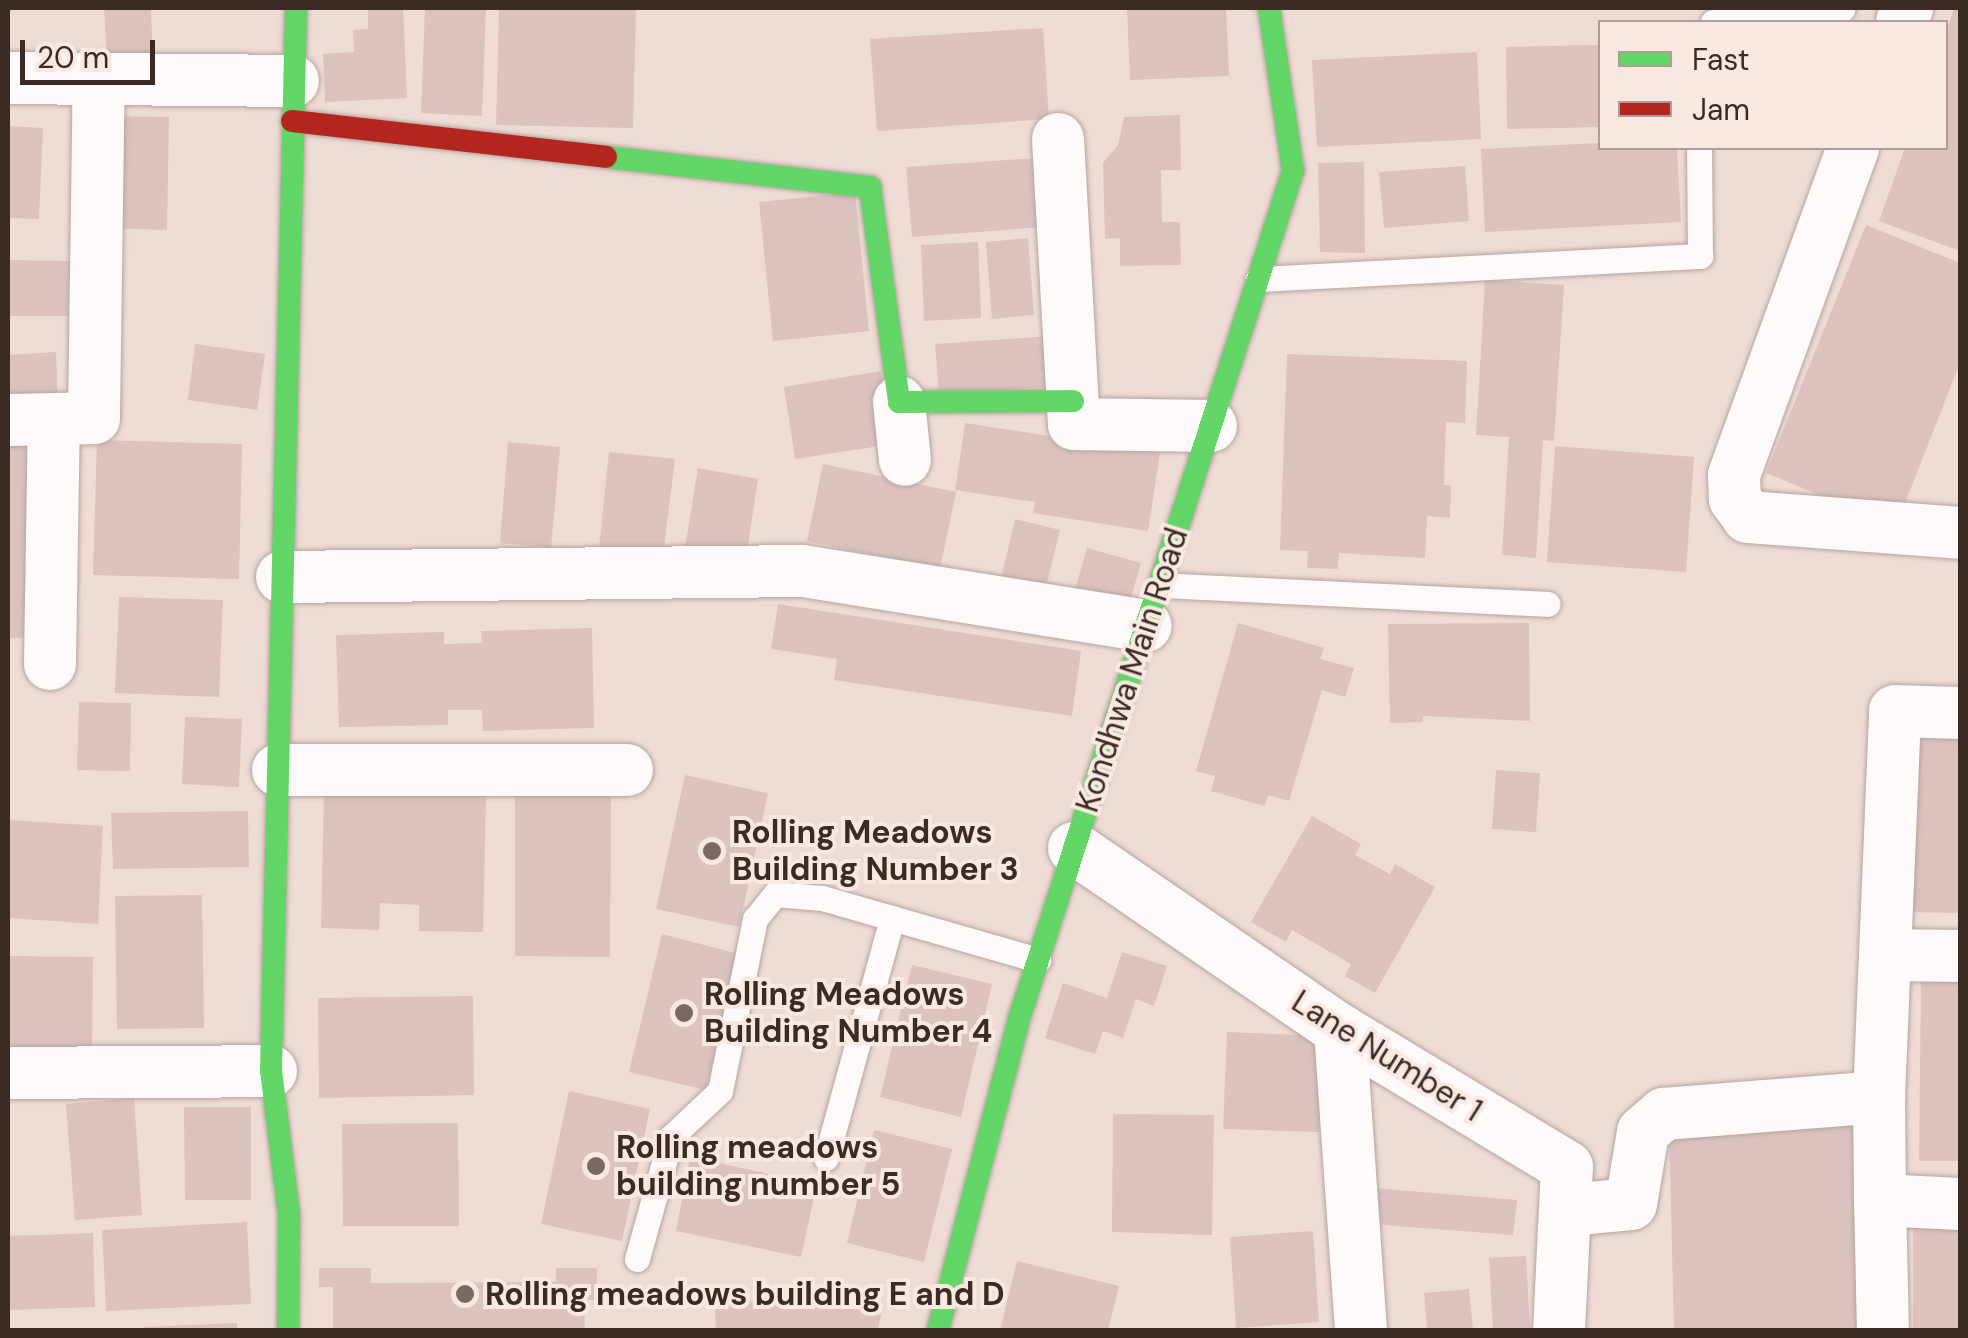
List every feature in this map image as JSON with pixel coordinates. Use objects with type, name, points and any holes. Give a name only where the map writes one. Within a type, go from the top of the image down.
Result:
[{"type":"street","points":[[288,1330],[288,1214],[271,1071],[296,8]]},
{"type":"street","name":"Kondhwa Main Road","points":[[938,1330],[1038,960],[1292,171],[1280,10]]},
{"type":"street","points":[[8,78],[99,78],[293,102],[870,187],[905,460]]},
{"type":"street","points":[[50,664],[31,420],[94,418],[99,78]]},
{"type":"street","points":[[1058,139],[1074,424],[1211,426]]},
{"type":"street","points":[[1852,150],[1734,475],[1735,499],[1748,517],[1955,524]]},
{"type":"street","points":[[899,402],[1073,401]]},
{"type":"street","points":[[282,577],[803,571],[1153,606]]},
{"type":"street","points":[[1883,1330],[1879,1096],[1889,954],[1888,792],[1895,711],[1960,713]]},
{"type":"street","points":[[278,770],[627,770]]},
{"type":"street","name":"Lane Number 1","points":[[1074,848],[1340,1030],[1567,1167],[1568,1210],[1559,1330]]},
{"type":"street","points":[[1889,954],[1960,956]]},
{"type":"street","points":[[1340,1030],[1361,1330]]},
{"type":"street","points":[[8,1074],[271,1071]]},
{"type":"street","points":[[1568,1210],[1631,1204],[1642,1132],[1664,1114],[1879,1096]]},
{"type":"street","points":[[1880,1200],[1960,1204]]},
{"type":"lane","points":[[1732,20],[1842,9]]},
{"type":"lane","points":[[1258,279],[1700,256],[1698,150]]},
{"type":"lane","points":[[1153,606],[1548,604]]},
{"type":"lane","points":[[637,1258],[671,1137],[720,1091],[755,919],[776,894],[796,892],[1038,960]]},
{"type":"lane","points":[[826,1158],[892,918]]},
{"type":"building","points":[[104,8],[151,8],[153,63],[107,65]]},
{"type":"building","points":[[368,8],[403,8],[407,98],[325,102],[323,54],[354,52],[353,30],[368,29]]},
{"type":"building","points":[[425,8],[486,8],[482,116],[421,113]]},
{"type":"building","points":[[499,8],[636,8],[633,128],[496,125]]},
{"type":"building","points":[[1127,8],[1226,8],[1229,76],[1130,80]]},
{"type":"building","points":[[1954,8],[1960,8],[1960,251],[1879,221],[1904,150],[1948,150],[1948,27]]},
{"type":"building","points":[[1043,28],[1049,119],[877,131],[870,39]]},
{"type":"building","points":[[1598,45],[1598,127],[1507,129],[1506,47]]},
{"type":"building","points":[[1477,52],[1481,139],[1317,147],[1312,60]]},
{"type":"building","points":[[1180,115],[1181,170],[1161,170],[1162,222],[1180,222],[1181,265],[1120,266],[1120,238],[1105,239],[1103,163],[1118,145],[1124,117]]},
{"type":"building","points":[[108,116],[169,117],[167,230],[106,228]]},
{"type":"building","points":[[8,126],[43,128],[39,219],[8,218]]},
{"type":"building","points":[[1598,143],[1598,150],[1677,150],[1681,222],[1485,232],[1481,149]]},
{"type":"building","points":[[1051,157],[1056,226],[912,237],[906,167]]},
{"type":"building","points":[[1364,162],[1365,253],[1320,252],[1318,163]]},
{"type":"building","points":[[1465,166],[1469,221],[1384,228],[1379,172]]},
{"type":"building","points":[[855,192],[869,331],[773,341],[759,202]]},
{"type":"building","points":[[1866,225],[1960,263],[1960,363],[1896,526],[1766,473]]},
{"type":"building","points":[[1028,238],[1034,315],[992,319],[986,242]]},
{"type":"building","points":[[978,242],[981,318],[924,321],[921,245]]},
{"type":"building","points":[[8,260],[69,261],[68,316],[8,316]]},
{"type":"building","points":[[1485,280],[1564,285],[1554,441],[1543,440],[1536,558],[1502,555],[1509,437],[1476,435]]},
{"type":"building","points":[[1051,336],[1054,386],[939,395],[935,344]]},
{"type":"building","points":[[195,344],[265,354],[257,410],[188,400]]},
{"type":"building","points":[[56,352],[58,402],[8,404],[8,355]]},
{"type":"building","points":[[1287,354],[1467,361],[1465,423],[1446,422],[1444,485],[1451,485],[1450,518],[1427,516],[1425,558],[1339,553],[1338,569],[1307,568],[1308,551],[1280,550]]},
{"type":"building","points":[[881,371],[893,444],[795,459],[784,387]]},
{"type":"building","points":[[965,423],[1160,453],[1148,531],[1033,513],[1035,502],[955,490]]},
{"type":"building","points":[[8,432],[51,432],[48,638],[8,638]]},
{"type":"building","points":[[97,440],[242,444],[239,579],[93,575]]},
{"type":"building","points":[[508,442],[560,447],[551,548],[500,543]]},
{"type":"building","points":[[1555,446],[1694,457],[1686,572],[1547,562]]},
{"type":"building","points":[[609,452],[675,459],[663,556],[599,548]]},
{"type":"building","points":[[823,464],[956,492],[940,569],[807,541]]},
{"type":"building","points":[[698,468],[758,479],[746,558],[685,548]]},
{"type":"building","points":[[1015,519],[1060,530],[1043,599],[999,588]]},
{"type":"building","points":[[1087,548],[1141,563],[1127,612],[1073,597]]},
{"type":"building","points":[[119,597],[223,600],[219,697],[115,693]]},
{"type":"building","points":[[778,604],[1081,651],[1072,716],[834,680],[837,659],[771,649]]},
{"type":"building","points":[[1238,623],[1324,648],[1320,659],[1354,668],[1345,697],[1322,690],[1289,801],[1268,795],[1265,806],[1211,791],[1215,776],[1196,771]]},
{"type":"building","points":[[1529,623],[1530,721],[1423,716],[1423,722],[1390,723],[1388,624]]},
{"type":"building","points":[[592,628],[594,728],[483,731],[482,710],[448,710],[448,725],[339,727],[336,635],[444,632],[444,644],[482,643],[481,631]]},
{"type":"building","points":[[79,702],[131,703],[130,771],[77,770]]},
{"type":"building","points":[[185,717],[242,719],[239,787],[182,784]]},
{"type":"building","points":[[1911,729],[1960,731],[1960,913],[1905,912]]},
{"type":"building","points":[[1496,770],[1540,773],[1536,832],[1492,829]]},
{"type":"building","name":"Rolling Meadows Building Number 3","points":[[685,775],[768,793],[739,927],[656,909]]},
{"type":"building","points":[[324,791],[486,795],[483,932],[419,931],[419,905],[380,903],[379,930],[321,928]]},
{"type":"building","points":[[515,794],[611,795],[610,957],[515,956]]},
{"type":"building","points":[[248,811],[249,867],[113,869],[111,813]]},
{"type":"building","points":[[1312,816],[1361,844],[1355,855],[1390,874],[1395,864],[1435,887],[1375,993],[1345,976],[1351,964],[1292,930],[1286,942],[1251,922]]},
{"type":"building","points":[[8,820],[103,826],[98,924],[8,918]]},
{"type":"building","points":[[202,895],[204,1028],[117,1029],[115,896]]},
{"type":"building","name":"Rolling Meadows Building Number 4","points":[[662,934],[739,954],[706,1090],[629,1072]]},
{"type":"building","points":[[1122,952],[1167,966],[1154,1006],[1136,999],[1123,1038],[1103,1031],[1095,1054],[1045,1038],[1063,983],[1107,998]]},
{"type":"building","points":[[8,956],[93,957],[92,1053],[8,1051]]},
{"type":"building","points":[[912,965],[992,984],[961,1117],[880,1097]]},
{"type":"building","points":[[1921,979],[1960,980],[1960,1161],[1919,1161]]},
{"type":"building","points":[[473,996],[474,1095],[319,1098],[318,998]]},
{"type":"building","points":[[1227,1032],[1323,1036],[1319,1132],[1223,1129]]},
{"type":"building","name":"Rolling meadows building number 5","points":[[569,1091],[650,1109],[622,1241],[541,1224]]},
{"type":"building","points":[[134,1098],[142,1215],[75,1220],[66,1104]]},
{"type":"building","points":[[184,1107],[251,1107],[251,1200],[185,1200]]},
{"type":"building","points":[[1113,1114],[1214,1115],[1212,1235],[1112,1232]]},
{"type":"building","points":[[1854,1121],[1859,1330],[1674,1330],[1669,1125]]},
{"type":"building","points":[[458,1123],[459,1226],[343,1226],[342,1124]]},
{"type":"building","points":[[874,1130],[952,1149],[924,1262],[847,1243]]},
{"type":"building","points":[[690,1157],[817,1184],[801,1257],[676,1231]]},
{"type":"building","points":[[1362,1187],[1517,1200],[1513,1235],[1359,1223]]},
{"type":"building","points":[[1913,1221],[1960,1222],[1960,1330],[1913,1330]]},
{"type":"building","points":[[247,1222],[251,1304],[106,1311],[102,1230]]},
{"type":"building","points":[[1313,1231],[1319,1322],[1236,1328],[1230,1237]]},
{"type":"building","points":[[93,1233],[95,1307],[8,1310],[8,1236]]},
{"type":"building","points":[[1526,1256],[1530,1330],[1493,1330],[1489,1258]]},
{"type":"building","points":[[1017,1261],[1119,1286],[1108,1330],[1000,1330]]},
{"type":"building","name":"Rolling meadows building E and D","points":[[319,1268],[371,1268],[371,1283],[556,1282],[556,1268],[597,1268],[597,1300],[584,1300],[585,1330],[333,1330],[333,1287],[319,1287]]},
{"type":"building","points":[[1469,1289],[1473,1330],[1427,1330],[1424,1293]]},
{"type":"building","points":[[803,1296],[881,1315],[878,1330],[716,1330],[715,1305]]},
{"type":"building","points":[[237,1323],[237,1330],[144,1327]]},
{"type":"traffic: fast","points":[[288,1330],[289,1215],[271,1071],[296,8]]},
{"type":"traffic: fast","points":[[938,1330],[1020,1016],[1293,171],[1269,8]]},
{"type":"traffic: fast","points":[[606,157],[870,187],[899,402],[1073,401]]},
{"type":"traffic: jam","points":[[292,121],[606,157]]},
{"type":"place","name":"Rolling Meadows Building Number 3","points":[[712,851]]},
{"type":"place","name":"Rolling Meadows Building Number 4","points":[[684,1013]]},
{"type":"place","name":"Rolling meadows building number 5","points":[[596,1166]]},
{"type":"place","name":"Rolling meadows building E and D","points":[[465,1294]]}]
